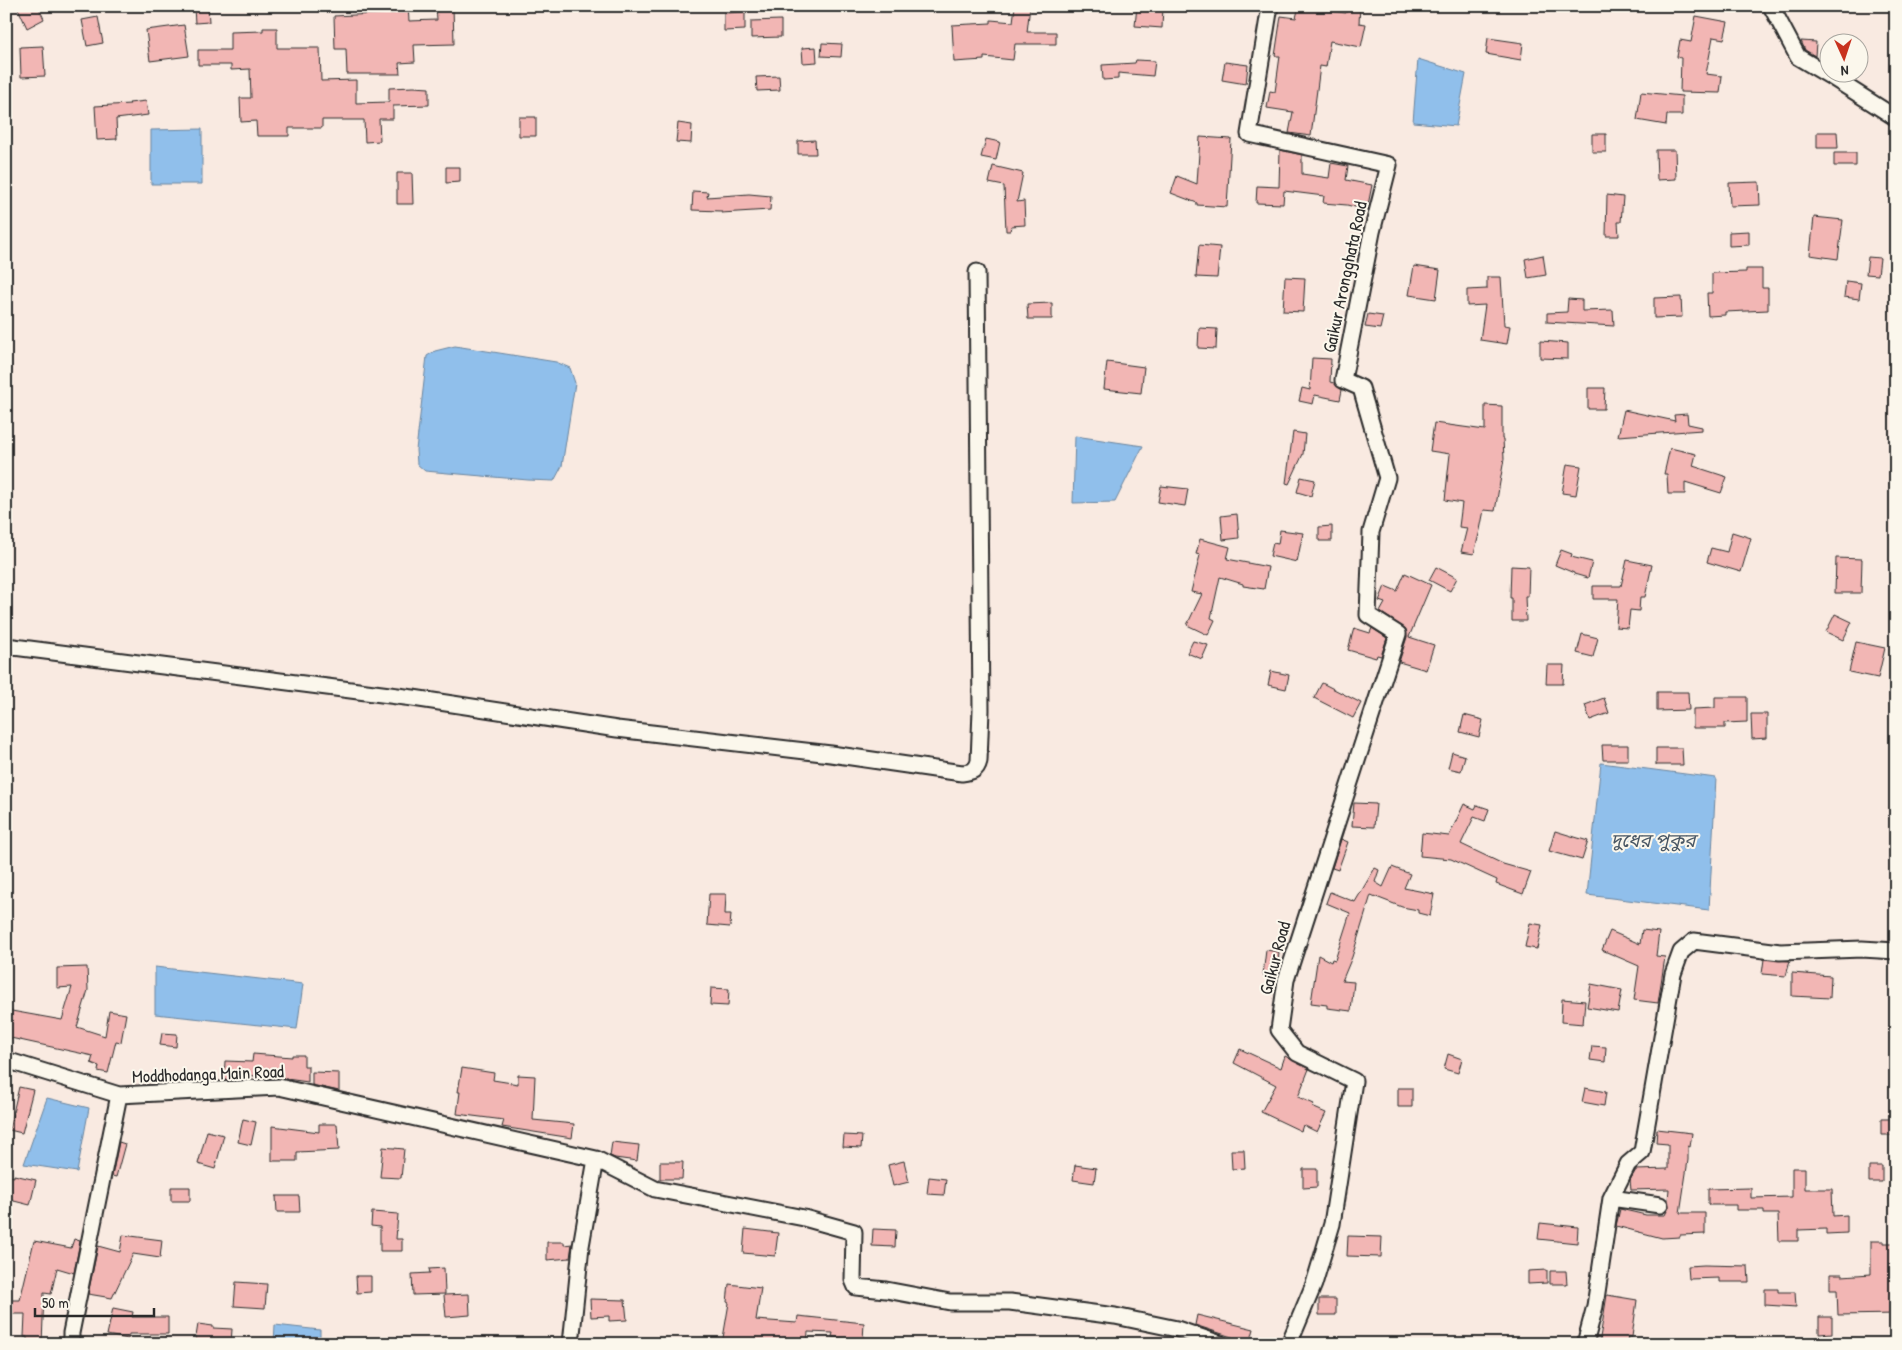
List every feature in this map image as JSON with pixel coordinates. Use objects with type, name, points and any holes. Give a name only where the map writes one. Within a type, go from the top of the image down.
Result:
[{"type":"street","name":"Gaikur Arongghata Road","points":[[1270,6],[1249,134],[1389,165],[1372,232],[1343,380],[1362,388],[1387,478],[1371,532],[1368,615],[1398,634]]},
{"type":"street","points":[[1771,6],[1798,57],[1896,118]]},
{"type":"street","points":[[6,646],[413,698],[617,730],[831,754],[962,773],[970,772],[978,766],[979,761],[981,710],[977,272]]},
{"type":"street","name":"Gaikur Road","points":[[1289,1344],[1314,1284],[1332,1224],[1354,1081],[1297,1053],[1279,1030],[1281,1005],[1286,980],[1398,634]]},
{"type":"street","points":[[1585,1344],[1595,1306],[1611,1198],[1628,1164],[1642,1152],[1673,974],[1681,952],[1694,941],[1780,952],[1862,949],[1896,950]]},
{"type":"street","name":"Moddhodanga Main Road","points":[[6,1060],[119,1096],[279,1087],[596,1159],[655,1189],[686,1194],[703,1200],[751,1207],[854,1232],[853,1280],[856,1287],[886,1290],[950,1302],[1010,1302],[1115,1316],[1177,1329],[1221,1344]]},
{"type":"street","points":[[71,1344],[71,1333],[119,1096]]},
{"type":"street","points":[[572,1344],[581,1246],[596,1159]]},
{"type":"street","points":[[1611,1198],[1660,1205]]},
{"type":"water","points":[[1418,59],[1466,74],[1456,126],[1413,122]]},
{"type":"water","points":[[202,129],[202,184],[151,184],[151,130]]},
{"type":"water","points":[[455,346],[556,362],[570,368],[575,383],[562,466],[554,481],[425,471],[417,464],[416,450],[427,356],[435,351]]},
{"type":"water","points":[[1075,436],[1143,446],[1115,502],[1073,503]]},
{"type":"water","name":"দুধের পুকুর","points":[[1601,763],[1716,778],[1709,910],[1587,895]]},
{"type":"water","points":[[155,967],[303,984],[297,1029],[155,1014]]},
{"type":"water","points":[[47,1098],[89,1108],[77,1172],[24,1164]]},
{"type":"water","points":[[275,1325],[320,1330],[320,1344],[274,1344]]},
{"type":"building","points":[[17,6],[38,6],[44,19],[27,28]]},
{"type":"building","points":[[395,6],[408,6],[409,21],[437,20],[436,6],[453,6],[454,44],[414,45],[415,62],[399,63],[400,74],[347,74],[346,49],[335,49],[334,16],[395,13]]},
{"type":"building","points":[[1015,6],[1030,6],[1027,32],[1056,32],[1056,44],[1015,44],[1013,60],[984,57],[984,60],[954,62],[952,25],[991,23],[991,20],[1013,22]]},
{"type":"building","points":[[1137,6],[1163,6],[1162,28],[1135,26]]},
{"type":"building","points":[[1299,6],[1322,6],[1321,10],[1346,13],[1347,6],[1360,6],[1359,23],[1366,24],[1361,47],[1330,41],[1326,67],[1320,66],[1311,136],[1289,133],[1293,112],[1267,108],[1270,91],[1275,92],[1280,56],[1275,56],[1281,16],[1296,18]]},
{"type":"building","points":[[208,7],[209,22],[195,23],[194,8]]},
{"type":"building","points":[[745,12],[745,30],[724,31],[724,13]]},
{"type":"building","points":[[1696,16],[1728,22],[1724,39],[1713,37],[1706,74],[1722,76],[1720,93],[1680,92],[1681,58],[1677,57],[1680,40],[1691,42]]},
{"type":"building","points":[[98,17],[103,43],[87,46],[82,20]]},
{"type":"building","points":[[781,20],[781,37],[751,38],[751,21]]},
{"type":"building","points":[[184,25],[189,56],[150,61],[146,30]]},
{"type":"building","points":[[263,28],[277,28],[277,48],[320,48],[321,81],[356,80],[356,103],[389,102],[389,88],[414,87],[429,88],[429,105],[393,106],[393,119],[379,119],[380,141],[365,142],[364,120],[322,120],[322,128],[289,128],[289,136],[257,136],[256,121],[241,122],[240,98],[251,98],[250,69],[231,70],[231,65],[198,65],[198,50],[230,50],[230,32],[263,31]]},
{"type":"building","points":[[1488,38],[1523,43],[1521,60],[1486,54]]},
{"type":"building","points":[[1801,41],[1816,42],[1815,56],[1805,50]]},
{"type":"building","points":[[822,43],[842,44],[841,57],[821,56]]},
{"type":"building","points":[[43,46],[45,76],[21,77],[20,47]]},
{"type":"building","points":[[816,47],[817,62],[803,63],[802,48]]},
{"type":"building","points":[[1136,60],[1155,61],[1153,76],[1118,73],[1118,79],[1103,80],[1102,65],[1135,63]]},
{"type":"building","points":[[1225,62],[1248,65],[1246,84],[1222,80]]},
{"type":"building","points":[[779,76],[780,90],[757,91],[756,77]]},
{"type":"building","points":[[1641,92],[1682,96],[1682,115],[1667,115],[1666,125],[1637,120]]},
{"type":"building","points":[[146,101],[148,115],[116,119],[117,139],[97,140],[95,106]]},
{"type":"building","points":[[519,117],[536,117],[536,136],[519,136]]},
{"type":"building","points":[[678,123],[692,125],[691,143],[676,142]]},
{"type":"building","points":[[1817,132],[1837,132],[1838,148],[1817,148]]},
{"type":"building","points":[[1592,134],[1606,134],[1606,152],[1592,152]]},
{"type":"building","points":[[1200,137],[1231,139],[1227,207],[1197,205],[1197,203],[1171,193],[1177,176],[1197,184]]},
{"type":"building","points":[[986,139],[1000,142],[996,160],[981,157]]},
{"type":"building","points":[[815,140],[816,154],[798,154],[798,141]]},
{"type":"building","points":[[1280,150],[1302,155],[1302,174],[1329,178],[1331,163],[1348,166],[1346,180],[1372,185],[1367,210],[1347,205],[1323,203],[1324,196],[1284,191],[1283,204],[1256,203],[1257,186],[1279,187]]},
{"type":"building","points":[[1656,150],[1675,150],[1676,179],[1657,180]]},
{"type":"building","points":[[1834,153],[1856,153],[1856,166],[1834,166]]},
{"type":"building","points":[[993,166],[1023,173],[1017,202],[1024,201],[1025,225],[1011,226],[1010,231],[1006,231],[1004,186],[989,183]]},
{"type":"building","points":[[446,167],[460,167],[460,182],[446,183]]},
{"type":"building","points":[[397,173],[412,173],[413,204],[397,204]]},
{"type":"building","points":[[1759,182],[1760,205],[1730,206],[1729,183]]},
{"type":"building","points":[[693,191],[708,192],[707,197],[749,194],[771,196],[770,210],[721,213],[721,211],[692,210]]},
{"type":"building","points":[[1607,195],[1623,197],[1621,222],[1618,222],[1619,236],[1606,236]]},
{"type":"building","points":[[1814,217],[1843,220],[1838,259],[1810,255]]},
{"type":"building","points":[[1749,231],[1749,245],[1729,246],[1729,232]]},
{"type":"building","points":[[1199,245],[1220,247],[1217,278],[1196,277]]},
{"type":"building","points":[[1543,255],[1546,275],[1528,278],[1525,259]]},
{"type":"building","points":[[1868,257],[1880,258],[1878,275],[1866,274]]},
{"type":"building","points":[[1414,266],[1440,270],[1436,299],[1409,295]]},
{"type":"building","points":[[1746,269],[1762,269],[1762,288],[1768,288],[1768,310],[1725,312],[1725,315],[1708,316],[1707,293],[1712,293],[1712,273],[1746,272]]},
{"type":"building","points":[[1285,277],[1305,278],[1303,312],[1283,311]]},
{"type":"building","points":[[1487,277],[1501,277],[1504,325],[1510,326],[1507,344],[1480,340],[1485,305],[1467,306],[1467,290],[1487,289]]},
{"type":"building","points":[[1846,281],[1861,283],[1859,299],[1844,297]]},
{"type":"building","points":[[1681,297],[1682,317],[1654,318],[1654,298]]},
{"type":"building","points":[[1568,299],[1582,300],[1582,311],[1613,310],[1614,326],[1547,322],[1547,313],[1567,312]]},
{"type":"building","points":[[1052,303],[1052,319],[1028,319],[1027,304]]},
{"type":"building","points":[[1368,314],[1383,316],[1380,329],[1365,327]]},
{"type":"building","points":[[1199,328],[1217,329],[1216,349],[1198,348]]},
{"type":"building","points":[[1540,341],[1568,343],[1568,359],[1540,358]]},
{"type":"building","points":[[1312,358],[1331,359],[1330,382],[1342,390],[1340,400],[1315,395],[1313,404],[1299,401],[1302,388],[1310,390]]},
{"type":"building","points":[[1107,362],[1144,367],[1141,393],[1104,389]]},
{"type":"building","points":[[1588,388],[1605,388],[1604,409],[1588,409]]},
{"type":"building","points":[[1485,405],[1502,406],[1504,459],[1495,511],[1484,510],[1474,554],[1461,552],[1467,528],[1459,527],[1462,503],[1445,500],[1450,454],[1430,451],[1434,423],[1485,430]]},
{"type":"building","points":[[1624,410],[1675,421],[1674,415],[1687,414],[1688,424],[1702,427],[1702,430],[1618,436]]},
{"type":"building","points":[[1293,432],[1305,434],[1303,454],[1289,484],[1286,483]]},
{"type":"building","points":[[1670,448],[1696,454],[1693,466],[1727,477],[1721,493],[1685,482],[1685,494],[1668,494],[1667,474],[1664,474]]},
{"type":"building","points":[[1567,464],[1581,466],[1576,495],[1562,493]]},
{"type":"building","points":[[1301,477],[1315,480],[1311,496],[1297,492]]},
{"type":"building","points":[[1161,486],[1188,489],[1185,506],[1158,502]]},
{"type":"building","points":[[1237,514],[1239,538],[1223,540],[1221,516]]},
{"type":"building","points":[[1332,526],[1332,541],[1319,541],[1319,527]]},
{"type":"building","points":[[1280,530],[1303,533],[1297,562],[1270,556],[1273,543],[1278,544]]},
{"type":"building","points":[[1732,532],[1751,538],[1741,572],[1707,562],[1711,548],[1727,552]]},
{"type":"building","points":[[1200,539],[1230,547],[1227,559],[1268,567],[1264,589],[1243,586],[1243,584],[1220,577],[1211,618],[1215,620],[1208,635],[1187,625],[1202,594],[1191,592],[1200,555],[1196,554]]},
{"type":"building","points":[[1561,550],[1572,554],[1571,557],[1592,562],[1588,578],[1555,565]]},
{"type":"building","points":[[1836,558],[1862,559],[1861,593],[1835,593]]},
{"type":"building","points":[[1627,560],[1652,565],[1645,597],[1640,597],[1639,611],[1630,610],[1628,628],[1616,627],[1618,599],[1593,599],[1593,586],[1621,586]]},
{"type":"building","points":[[1511,566],[1529,567],[1528,596],[1525,596],[1526,621],[1512,621],[1512,598],[1510,598]]},
{"type":"building","points":[[1436,567],[1457,578],[1450,591],[1429,580]]},
{"type":"building","points":[[1405,573],[1431,585],[1409,637],[1434,645],[1426,670],[1399,662],[1407,637],[1406,629],[1380,612],[1385,603],[1379,601],[1385,586],[1397,591]]},
{"type":"building","points":[[1835,614],[1852,622],[1843,640],[1826,632]]},
{"type":"building","points":[[1354,628],[1370,633],[1372,628],[1387,638],[1381,656],[1377,655],[1376,658],[1348,650]]},
{"type":"building","points":[[1582,634],[1598,638],[1593,657],[1577,653]]},
{"type":"building","points":[[1193,641],[1208,645],[1202,659],[1187,653]]},
{"type":"building","points":[[1856,642],[1885,648],[1878,678],[1849,672]]},
{"type":"building","points":[[1547,665],[1564,665],[1563,684],[1546,684]]},
{"type":"building","points":[[1271,671],[1289,675],[1286,689],[1268,685]]},
{"type":"building","points":[[1322,683],[1361,703],[1353,718],[1314,698]]},
{"type":"building","points":[[1657,692],[1688,692],[1689,710],[1657,711]]},
{"type":"building","points":[[1715,697],[1747,697],[1747,722],[1725,723],[1725,728],[1693,728],[1693,709],[1715,708]]},
{"type":"building","points":[[1604,698],[1609,713],[1590,720],[1585,705]]},
{"type":"building","points":[[1751,714],[1767,714],[1767,738],[1752,739]]},
{"type":"building","points":[[1464,715],[1483,720],[1479,737],[1460,732]]},
{"type":"building","points":[[1602,745],[1628,745],[1628,760],[1603,760]]},
{"type":"building","points":[[1656,748],[1682,748],[1683,765],[1656,765]]},
{"type":"building","points":[[1452,752],[1465,756],[1461,771],[1448,768]]},
{"type":"building","points":[[1354,803],[1376,804],[1374,827],[1352,826]]},
{"type":"building","points":[[1464,804],[1475,809],[1477,805],[1489,809],[1485,821],[1474,817],[1461,844],[1503,864],[1531,872],[1523,894],[1496,884],[1497,880],[1451,859],[1420,856],[1422,833],[1449,836]]},
{"type":"building","points":[[1555,831],[1588,841],[1582,860],[1549,851]]},
{"type":"building","points":[[1341,839],[1348,842],[1338,870],[1332,868]]},
{"type":"building","points":[[1392,867],[1410,874],[1404,888],[1434,894],[1430,916],[1418,913],[1418,910],[1402,907],[1371,895],[1352,957],[1342,981],[1354,982],[1351,1011],[1327,1008],[1327,1005],[1311,1003],[1318,955],[1331,962],[1332,959],[1335,960],[1350,913],[1326,903],[1330,892],[1355,902],[1375,868],[1379,870],[1375,882],[1383,887]]},
{"type":"building","points":[[709,894],[726,894],[725,914],[731,914],[730,927],[707,925]]},
{"type":"building","points":[[1530,923],[1542,925],[1537,949],[1525,947]]},
{"type":"building","points":[[1642,930],[1659,932],[1656,956],[1665,957],[1658,1003],[1634,1000],[1639,966],[1602,950],[1610,931],[1640,944]]},
{"type":"building","points":[[1266,950],[1279,952],[1277,976],[1263,975]]},
{"type":"building","points":[[1764,959],[1790,961],[1786,976],[1762,974]]},
{"type":"building","points":[[87,967],[88,990],[77,1027],[105,1036],[109,1011],[126,1014],[121,1042],[116,1041],[108,1073],[98,1071],[99,1066],[91,1063],[93,1056],[6,1037],[6,1010],[62,1020],[72,987],[57,988],[57,968]]},
{"type":"building","points":[[1792,973],[1831,976],[1830,998],[1792,996]]},
{"type":"building","points":[[1591,984],[1622,990],[1618,1012],[1587,1007]]},
{"type":"building","points":[[711,988],[729,989],[728,1006],[710,1005]]},
{"type":"building","points":[[1562,999],[1585,1001],[1583,1024],[1561,1022]]},
{"type":"building","points":[[162,1033],[177,1034],[176,1047],[160,1045]]},
{"type":"building","points":[[1592,1046],[1606,1047],[1605,1062],[1590,1060]]},
{"type":"building","points":[[1240,1049],[1281,1068],[1285,1056],[1309,1069],[1298,1097],[1314,1104],[1312,1107],[1326,1113],[1317,1132],[1303,1125],[1301,1131],[1261,1112],[1276,1085],[1234,1063]]},
{"type":"building","points":[[253,1054],[292,1057],[292,1055],[304,1055],[304,1066],[308,1066],[308,1082],[272,1077],[272,1074],[267,1073],[266,1077],[244,1075],[244,1079],[224,1080],[225,1061],[252,1062]]},
{"type":"building","points":[[1448,1054],[1462,1059],[1458,1073],[1444,1069]]},
{"type":"building","points":[[462,1068],[494,1073],[493,1080],[518,1084],[518,1075],[535,1076],[533,1120],[574,1124],[572,1138],[502,1127],[504,1120],[457,1114]]},
{"type":"building","points":[[312,1072],[339,1073],[339,1091],[312,1085]]},
{"type":"building","points":[[19,1087],[33,1090],[22,1133],[9,1130]]},
{"type":"building","points":[[1398,1088],[1412,1088],[1412,1107],[1398,1107]]},
{"type":"building","points":[[1585,1088],[1606,1092],[1604,1106],[1582,1102]]},
{"type":"building","points":[[243,1119],[256,1122],[251,1145],[238,1142]]},
{"type":"building","points":[[1881,1119],[1894,1119],[1894,1135],[1881,1135]]},
{"type":"building","points":[[319,1124],[337,1124],[339,1150],[297,1152],[297,1161],[272,1161],[272,1126],[319,1132]]},
{"type":"building","points":[[1657,1129],[1692,1133],[1690,1147],[1688,1146],[1688,1160],[1680,1213],[1705,1213],[1705,1234],[1662,1238],[1616,1226],[1620,1209],[1646,1215],[1665,1215],[1669,1207],[1669,1189],[1631,1190],[1630,1180],[1636,1170],[1668,1169],[1668,1144],[1656,1143]]},
{"type":"building","points":[[207,1131],[224,1135],[215,1169],[198,1164]]},
{"type":"building","points":[[844,1135],[862,1136],[861,1148],[843,1147]]},
{"type":"building","points":[[119,1142],[125,1144],[116,1177],[112,1176]]},
{"type":"building","points":[[612,1142],[639,1145],[637,1161],[610,1156]]},
{"type":"building","points":[[383,1147],[404,1149],[401,1178],[380,1177]]},
{"type":"building","points":[[1231,1150],[1244,1150],[1245,1168],[1232,1169]]},
{"type":"building","points":[[904,1161],[909,1182],[893,1186],[888,1165]]},
{"type":"building","points":[[660,1162],[683,1162],[682,1179],[660,1179]]},
{"type":"building","points":[[1075,1165],[1096,1168],[1094,1183],[1073,1180]]},
{"type":"building","points":[[1869,1166],[1882,1166],[1882,1182],[1869,1182]]},
{"type":"building","points":[[1792,1168],[1805,1168],[1805,1189],[1832,1189],[1833,1216],[1847,1215],[1847,1233],[1826,1234],[1826,1229],[1798,1230],[1798,1241],[1779,1241],[1778,1214],[1764,1214],[1764,1210],[1736,1210],[1736,1205],[1708,1205],[1708,1189],[1751,1188],[1751,1198],[1792,1197]]},
{"type":"building","points":[[1303,1169],[1317,1169],[1317,1187],[1303,1188]]},
{"type":"building","points":[[6,1175],[36,1180],[30,1205],[6,1199]]},
{"type":"building","points":[[929,1177],[946,1179],[944,1195],[927,1194]]},
{"type":"building","points":[[171,1187],[190,1187],[190,1201],[171,1201]]},
{"type":"building","points":[[276,1196],[299,1196],[300,1212],[277,1212]]},
{"type":"building","points":[[372,1212],[398,1214],[396,1239],[402,1239],[402,1251],[380,1251],[380,1227],[371,1226]]},
{"type":"building","points":[[1540,1223],[1578,1227],[1577,1243],[1538,1239]]},
{"type":"building","points":[[745,1229],[778,1233],[775,1256],[743,1253]]},
{"type":"building","points":[[873,1229],[896,1230],[895,1247],[872,1246]]},
{"type":"building","points":[[123,1235],[162,1240],[160,1258],[133,1254],[112,1298],[88,1294],[98,1246],[120,1252]]},
{"type":"building","points":[[1348,1236],[1382,1237],[1381,1257],[1347,1256]]},
{"type":"building","points":[[74,1239],[80,1241],[74,1273],[57,1268],[51,1294],[44,1293],[42,1344],[27,1344],[27,1337],[24,1337],[25,1314],[10,1314],[10,1300],[20,1300],[34,1241],[71,1248]]},
{"type":"building","points":[[1871,1241],[1896,1243],[1896,1314],[1838,1315],[1837,1290],[1830,1290],[1830,1274],[1842,1274],[1842,1276],[1871,1274]]},
{"type":"building","points":[[547,1242],[564,1242],[564,1245],[572,1244],[570,1258],[547,1260]]},
{"type":"building","points":[[1688,1266],[1748,1266],[1749,1282],[1719,1282],[1719,1278],[1689,1279]]},
{"type":"building","points":[[444,1268],[445,1294],[413,1295],[412,1274],[430,1273],[429,1269]]},
{"type":"building","points":[[1547,1270],[1547,1283],[1528,1284],[1528,1271]]},
{"type":"building","points":[[1550,1271],[1566,1271],[1567,1284],[1550,1284]]},
{"type":"building","points":[[356,1276],[371,1276],[371,1292],[357,1293]]},
{"type":"building","points":[[236,1282],[267,1284],[265,1308],[234,1306]]},
{"type":"building","points":[[729,1284],[761,1288],[756,1320],[797,1323],[798,1316],[864,1323],[863,1340],[832,1337],[833,1333],[808,1332],[807,1344],[722,1344],[729,1303],[727,1302]]},
{"type":"building","points":[[1765,1289],[1778,1289],[1778,1292],[1795,1292],[1796,1307],[1765,1305]]},
{"type":"building","points":[[469,1294],[470,1315],[446,1317],[444,1295]]},
{"type":"building","points":[[1607,1295],[1637,1300],[1632,1337],[1628,1336],[1627,1344],[1599,1344]]},
{"type":"building","points":[[590,1299],[625,1300],[627,1320],[609,1321],[609,1316],[591,1317]]},
{"type":"building","points":[[1319,1299],[1336,1299],[1336,1315],[1319,1315]]},
{"type":"building","points":[[113,1308],[133,1312],[132,1317],[168,1317],[168,1334],[129,1334],[128,1339],[107,1335]]},
{"type":"building","points":[[1197,1315],[1254,1329],[1250,1343],[1195,1325]]},
{"type":"building","points":[[1819,1317],[1832,1317],[1832,1333],[1819,1334]]},
{"type":"building","points":[[198,1324],[213,1326],[213,1328],[232,1329],[231,1344],[195,1343]]}]
